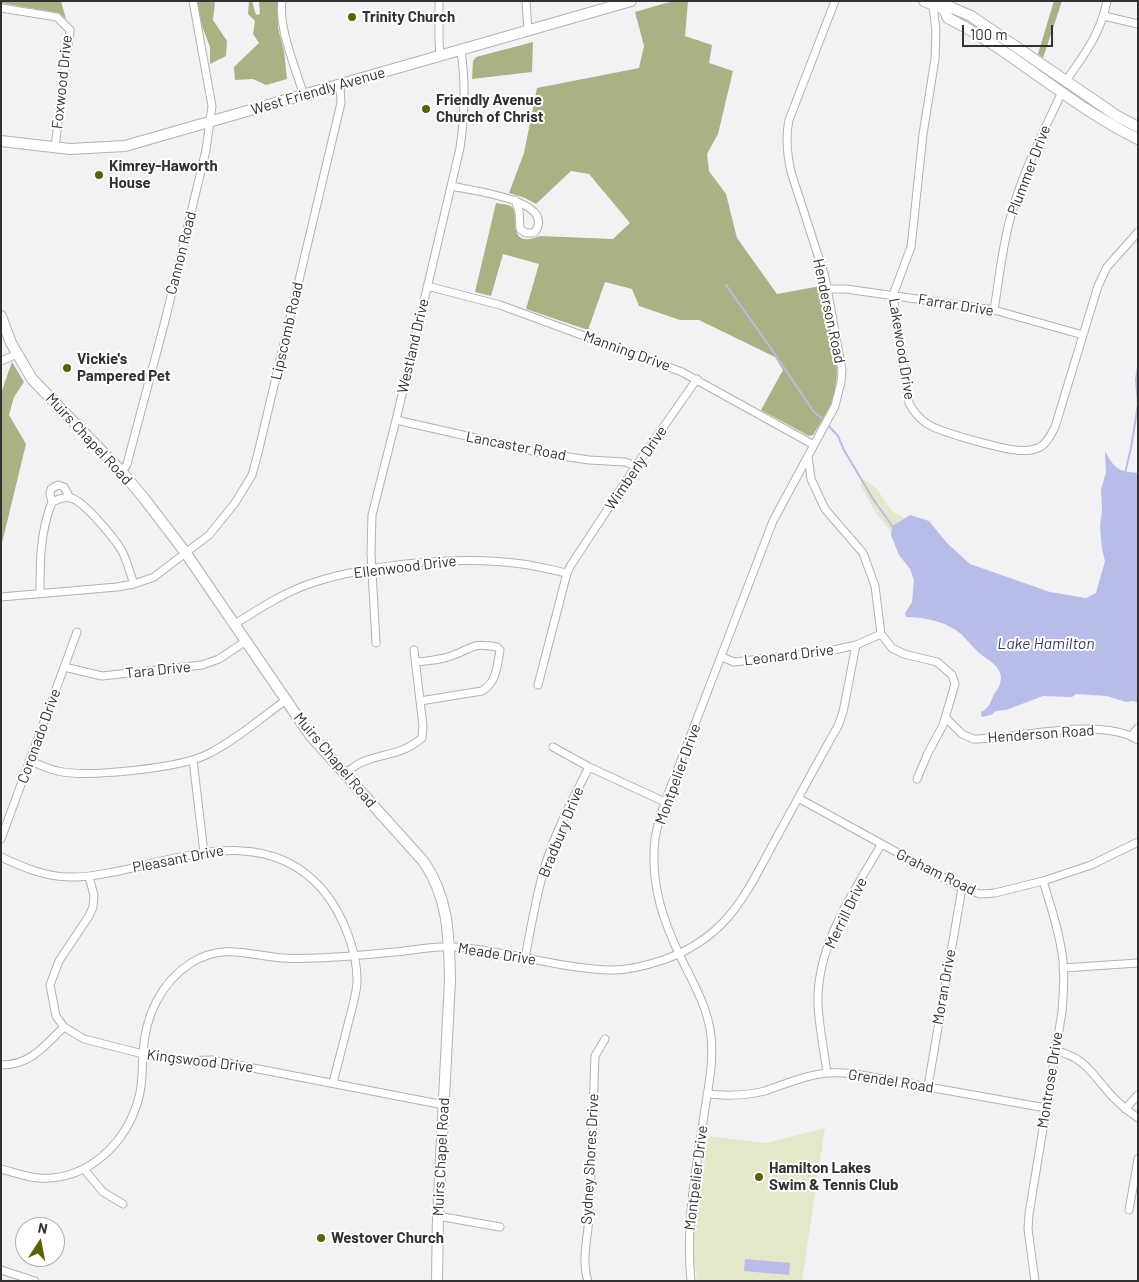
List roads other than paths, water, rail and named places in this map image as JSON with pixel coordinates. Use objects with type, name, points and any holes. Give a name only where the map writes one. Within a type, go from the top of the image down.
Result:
[{"type":"main road","name":"West Friendly Avenue","points":[[1,141],[70,149],[125,146],[631,1]]},
{"type":"main road","points":[[930,2],[950,7],[971,16],[1117,116],[1138,127]]},
{"type":"main road","points":[[930,2],[944,9],[948,18],[1003,50],[1108,123],[1138,139]]},
{"type":"main road","name":"Muirs Chapel Road","points":[[1,316],[17,354],[32,379],[122,472],[185,552],[310,735],[424,862],[437,884],[441,896],[449,946],[450,980],[438,1216],[437,1281]]},
{"type":"street","name":"Cannon Road","points":[[122,472],[127,464],[165,321],[206,150],[212,106],[193,1]]},
{"type":"street","points":[[282,1],[283,26],[304,96]]},
{"type":"street","points":[[439,1],[440,56]]},
{"type":"street","points":[[526,1],[528,31]]},
{"type":"street","name":"Henderson Road","points":[[808,456],[835,406],[841,382],[839,351],[827,289],[791,172],[786,138],[789,120],[835,1]]},
{"type":"street","points":[[1066,81],[1096,37],[1104,16],[1107,1]]},
{"type":"street","name":"Lakewood Drive","points":[[930,2],[936,31],[935,59],[922,134],[912,238],[893,295],[906,390],[912,408],[927,424],[939,430],[1014,450],[1027,451],[1040,448],[1055,427],[1102,276],[1113,260],[1138,232]]},
{"type":"street","name":"Foxwood Drive","points":[[1,8],[57,17],[70,30],[55,147]]},
{"type":"street","points":[[1104,16],[1138,24]]},
{"type":"street","name":"Westland Drive","points":[[376,643],[371,570],[372,515],[460,148],[465,109],[465,79],[461,51]]},
{"type":"street","name":"Lipscomb Road","points":[[1,597],[95,590],[134,584],[154,577],[209,535],[235,503],[252,475],[260,444],[341,103],[340,85]]},
{"type":"street","name":"Plummer Drive","points":[[994,310],[1002,254],[1010,218],[1022,180],[1062,92]]},
{"type":"street","points":[[451,186],[515,200],[527,205],[535,213],[537,222],[534,233],[526,233],[520,229],[520,211],[515,200]]},
{"type":"street","name":"Manning Drive","points":[[427,286],[500,305],[682,372],[814,445]]},
{"type":"street","name":"Farrar Drive","points":[[827,289],[846,289],[994,310],[1083,335]]},
{"type":"street","points":[[1,361],[17,354]]},
{"type":"street","name":"Wimberly Drive","points":[[567,573],[636,466],[697,379]]},
{"type":"street","name":"Lancaster Road","points":[[396,420],[542,453],[589,460],[625,462],[636,466]]},
{"type":"street","points":[[808,456],[811,479],[825,509],[863,553],[870,569],[876,586],[881,634],[892,648],[904,654],[936,662],[952,675],[954,684],[946,718],[917,779]]},
{"type":"street","name":"Montpelier Drive","points":[[691,1281],[689,1216],[712,1054],[708,1017],[702,999],[665,923],[656,888],[655,839],[665,802],[773,521],[808,456]]},
{"type":"street","points":[[40,593],[40,558],[44,528],[52,502],[51,489],[58,484],[64,487],[70,498]]},
{"type":"street","points":[[52,502],[59,498],[70,498],[80,503],[106,529],[122,552],[134,584]]},
{"type":"street","name":"Ellenwood Drive","points":[[235,624],[270,602],[312,583],[371,570],[456,560],[522,564],[567,573]]},
{"type":"street","points":[[538,685],[567,573]]},
{"type":"street","name":"Coronado Drive","points":[[1,839],[77,632]]},
{"type":"street","points":[[856,645],[881,634]]},
{"type":"street","name":"Tara Drive","points":[[64,667],[102,676],[202,665],[219,659],[246,640]]},
{"type":"street","points":[[416,662],[436,660],[454,655],[476,644],[497,647],[500,650],[494,679],[490,686],[482,691],[420,701]]},
{"type":"street","name":"Leonard Drive","points":[[722,657],[734,662],[748,661],[829,651],[856,645]]},
{"type":"street","name":"Meade Drive","points":[[1,1169],[39,1178],[56,1177],[84,1169],[112,1148],[127,1127],[142,1086],[143,1054],[148,1018],[169,981],[180,971],[204,956],[234,950],[282,958],[354,956],[449,946],[586,968],[612,970],[645,966],[680,954],[702,942],[717,930],[740,904],[838,726],[843,712],[856,645]]},
{"type":"street","points":[[344,774],[361,763],[412,747],[422,738],[424,726],[414,650]]},
{"type":"street","points":[[30,760],[58,771],[77,773],[148,768],[193,760],[221,746],[286,700]]},
{"type":"street","name":"Henderson Road","points":[[946,718],[962,734],[973,739],[1088,730],[1117,732],[1134,738]]},
{"type":"street","points":[[1134,738],[1138,728]]},
{"type":"street","points":[[553,747],[589,767],[665,802]]},
{"type":"street","points":[[193,760],[204,853]]},
{"type":"street","name":"Bradbury Drive","points":[[526,958],[545,865],[566,812],[589,767]]},
{"type":"street","name":"Graham Road","points":[[798,798],[962,888],[980,894],[996,894],[1043,881],[1091,865],[1138,842]]},
{"type":"street","name":"Merrill Drive","points":[[827,1073],[818,1003],[823,962],[839,920],[882,845]]},
{"type":"street","name":"Pleasant Drive","points":[[1,857],[52,876],[89,877],[204,853],[238,849],[270,855],[304,872],[328,896],[346,929],[354,956],[357,983],[333,1083]]},
{"type":"street","points":[[1,1065],[15,1065],[32,1058],[64,1027],[56,1016],[50,985],[59,962],[93,907],[94,896],[89,877]]},
{"type":"street","name":"Montrose Drive","points":[[1034,1281],[1028,1229],[1029,1214],[1062,1012],[1063,968],[1060,944],[1043,881]]},
{"type":"street","name":"Moran Drive","points":[[928,1086],[962,888]]},
{"type":"street","points":[[1063,968],[1138,963]]},
{"type":"street","name":"Kingswood Drive","points":[[64,1027],[84,1039],[143,1054],[180,1061],[212,1060],[444,1105]]},
{"type":"street","name":"Sydney Shores Drive","points":[[588,1281],[585,1248],[589,1219],[595,1056],[604,1039]]},
{"type":"street","points":[[1055,1051],[1068,1053],[1082,1062],[1125,1109],[1138,1118]]},
{"type":"street","name":"Grendel Road","points":[[707,1094],[745,1095],[801,1078],[827,1073],[855,1074],[1046,1108]]},
{"type":"street","points":[[1125,1109],[1138,1095]]},
{"type":"street","points":[[1129,1210],[1138,1159]]},
{"type":"street","points":[[84,1169],[95,1185],[123,1204]]},
{"type":"street","points":[[438,1216],[500,1227]]},
{"type":"street","points":[[1,1270],[35,1281]]},
{"type":"water","name":"Lake Hamilton","points":[[1105,451],[1117,468],[1138,473],[1138,703],[1133,701],[1126,702],[1107,696],[1076,694],[1072,697],[1043,696],[982,717],[981,712],[991,702],[1000,685],[1000,672],[961,634],[949,626],[921,618],[906,617],[905,613],[912,602],[914,580],[910,569],[899,555],[891,535],[892,526],[910,515],[929,521],[947,543],[970,564],[1050,592],[1086,598],[1096,593],[1105,561],[1100,526],[1102,511],[1101,489],[1106,473]]},
{"type":"water","points":[[745,1259],[790,1263],[789,1275],[744,1271]]},
{"type":"waterway","points":[[726,285],[814,412],[824,420]]},
{"type":"waterway","points":[[1125,473],[1138,404],[1136,380],[1138,366]]},
{"type":"waterway","points":[[827,424],[838,436],[844,450],[873,499],[893,527]]},
{"type":"place","name":"Trinity Church","points":[[352,17]]},
{"type":"place","name":"Friendly Avenue Church of Christ","points":[[426,109]]},
{"type":"place","name":"Kimrey-Haworth House","points":[[99,175]]},
{"type":"place","name":"Vickie's Pampered Pet","points":[[67,368]]},
{"type":"place","name":"Hamilton Lakes Swim & Tennis Club","points":[[759,1177]]},
{"type":"place","name":"Westover Church","points":[[321,1238]]}]
